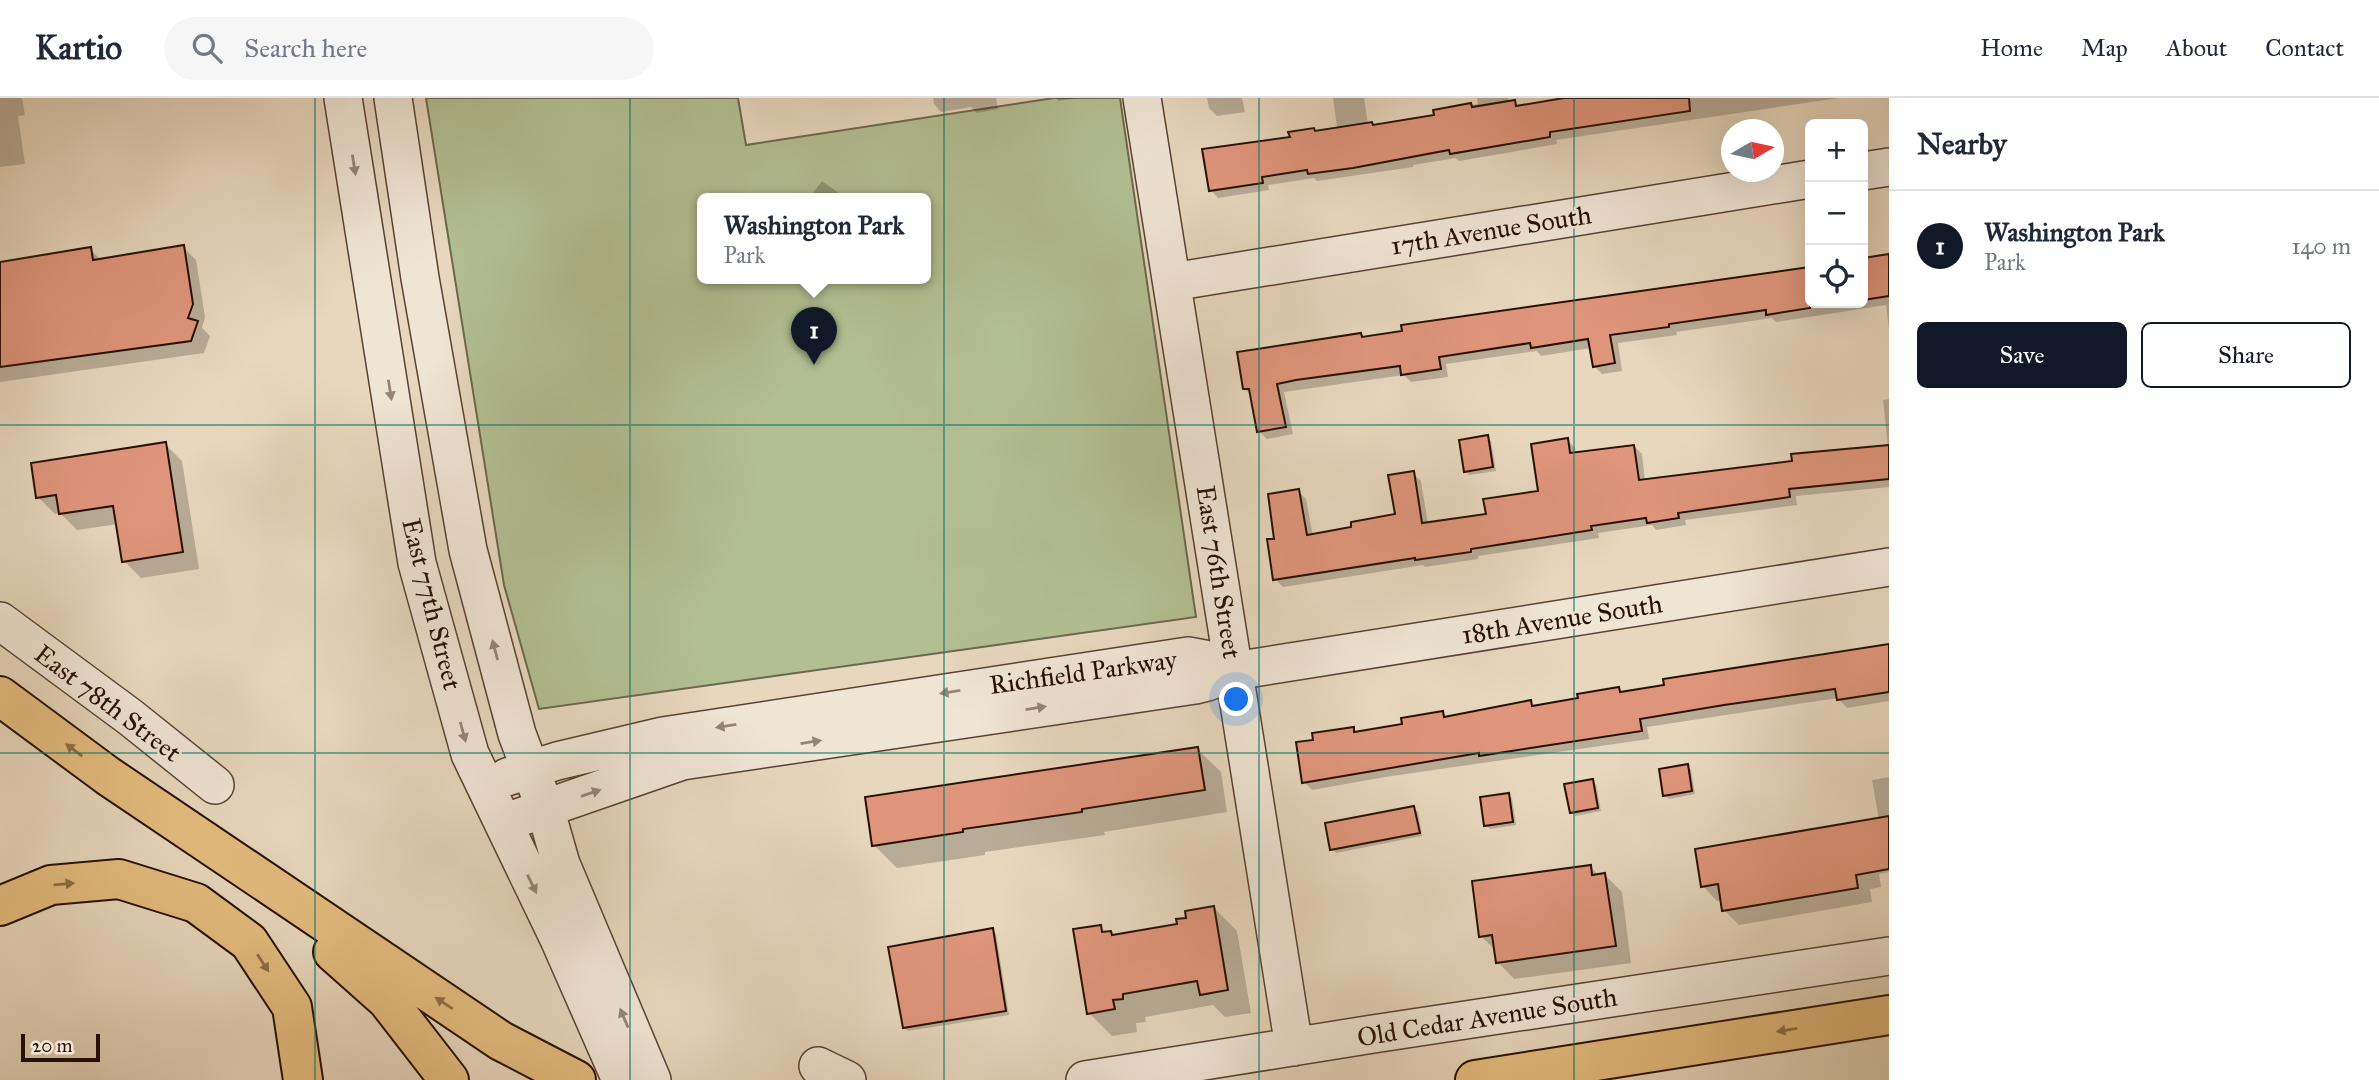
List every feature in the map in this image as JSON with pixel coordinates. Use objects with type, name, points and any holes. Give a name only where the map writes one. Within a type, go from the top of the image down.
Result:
[{"type":"highway","points":[[0,696],[108,776],[328,948],[387,1000],[449,1080]]},
{"type":"highway","points":[[108,776],[501,1041],[576,1080]]},
{"type":"highway","points":[[0,906],[51,885],[119,879],[196,903],[249,942],[292,1007],[303,1080]]},
{"type":"highway","points":[[1475,1080],[1889,1015]]},
{"type":"street","name":"East 77th Street","points":[[343,98],[417,563],[470,754],[559,939],[621,1080]]},
{"type":"street","name":"East 77th Street","points":[[393,98],[468,550],[517,734],[545,808],[561,864],[652,1080]]},
{"type":"street","name":"East 76th Street","points":[[1142,98],[1294,1047]]},
{"type":"street","points":[[1868,170],[1889,167]]},
{"type":"street","name":"17th Avenue South","points":[[1172,282],[1805,180]]},
{"type":"street","name":"18th Avenue South","points":[[1234,671],[1889,567]]},
{"type":"street","name":"East 78th Street","points":[[0,621],[130,717],[215,785]]},
{"type":"street","name":"Richfield Parkway","points":[[485,785],[530,768],[663,736],[1188,656],[1204,659],[1234,671]]},
{"type":"street","name":"Richfield Parkway","points":[[503,823],[682,761],[1195,685],[1234,671]]},
{"type":"street","name":"Old Cedar Avenue South","points":[[1085,1080],[1889,956]]},
{"type":"green space","points":[[426,98],[738,98],[746,145],[1054,98],[1120,98],[1196,617],[539,709],[504,585]]},
{"type":"building","points":[[1564,98],[1689,98],[1690,111],[1550,132],[1550,137],[1450,154],[1449,150],[1353,168],[1308,174],[1307,170],[1262,177],[1263,183],[1209,191],[1202,149],[1290,137],[1288,132],[1314,128],[1315,131],[1372,122],[1373,125],[1434,115],[1433,110],[1471,103],[1472,107],[1515,100],[1516,106]]},
{"type":"building","points":[[184,245],[193,304],[188,318],[198,321],[191,341],[0,367],[0,262],[91,247],[93,260]]},
{"type":"building","points":[[1889,254],[1889,296],[1868,299],[1868,257]]},
{"type":"building","points":[[1805,268],[1805,308],[1810,308],[1766,315],[1766,310],[1610,335],[1615,363],[1593,367],[1588,339],[1531,348],[1530,343],[1439,357],[1441,369],[1401,375],[1400,366],[1277,384],[1286,427],[1257,432],[1249,389],[1243,389],[1237,352],[1361,333],[1362,337],[1402,331],[1401,325]]},
{"type":"building","points":[[1488,435],[1493,467],[1464,472],[1459,440]]},
{"type":"building","points":[[1568,438],[1570,453],[1634,445],[1639,480],[1792,461],[1791,454],[1889,445],[1889,479],[1789,489],[1790,497],[1678,513],[1679,518],[1647,523],[1646,518],[1591,526],[1592,530],[1471,549],[1471,552],[1273,580],[1267,539],[1274,539],[1268,494],[1299,489],[1307,535],[1351,527],[1351,522],[1395,514],[1388,475],[1414,471],[1422,523],[1486,514],[1483,499],[1538,491],[1531,444]]},
{"type":"building","points":[[166,442],[183,552],[122,562],[113,506],[59,514],[56,495],[36,498],[31,463]]},
{"type":"building","points":[[1889,644],[1889,692],[1837,700],[1835,689],[1724,705],[1640,719],[1642,731],[1479,756],[1479,753],[1302,783],[1296,742],[1313,740],[1312,733],[1354,727],[1354,732],[1402,724],[1401,718],[1443,711],[1444,717],[1531,700],[1532,706],[1578,698],[1577,694],[1619,687],[1620,692],[1664,685],[1663,679]]},
{"type":"building","points":[[1198,747],[1205,790],[872,846],[865,797]]},
{"type":"building","points":[[1688,764],[1692,791],[1663,796],[1659,769]]},
{"type":"building","points":[[1593,779],[1598,808],[1570,813],[1564,784]]},
{"type":"building","points":[[1509,793],[1513,822],[1484,826],[1480,797]]},
{"type":"building","points":[[1414,806],[1420,833],[1330,850],[1325,823]]},
{"type":"building","points":[[1889,816],[1889,869],[1856,875],[1858,888],[1722,911],[1718,884],[1701,887],[1695,849]]},
{"type":"building","points":[[1591,865],[1592,875],[1605,873],[1616,946],[1496,963],[1492,935],[1479,937],[1472,881]]},
{"type":"building","points":[[1214,906],[1228,990],[1200,995],[1197,981],[1123,994],[1123,999],[1113,1000],[1115,1009],[1087,1014],[1073,929],[1101,925],[1102,932],[1111,931],[1112,935],[1177,924],[1176,919],[1186,918],[1185,911]]},
{"type":"building","points":[[993,928],[1006,1011],[903,1028],[888,947]]},
{"type":"place","name":"Washington Park","points":[[814,365]]}]
